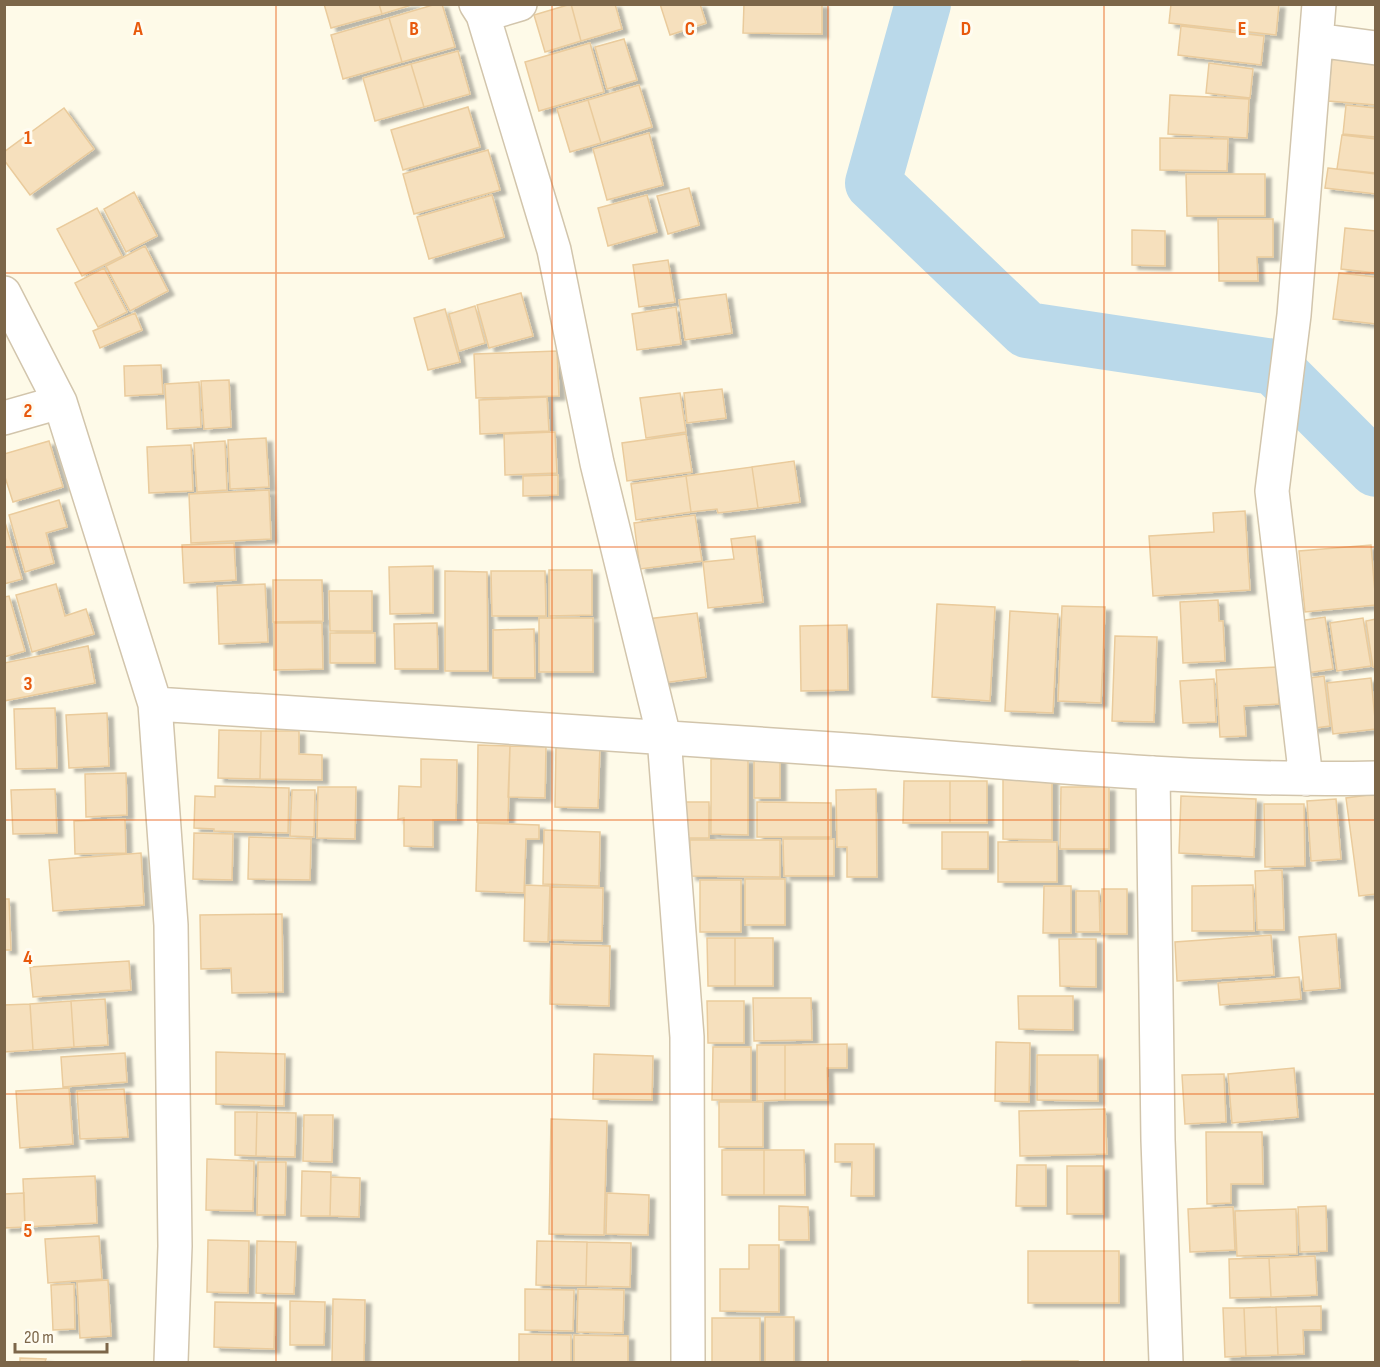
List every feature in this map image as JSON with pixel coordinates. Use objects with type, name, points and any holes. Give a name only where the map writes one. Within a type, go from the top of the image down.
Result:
[{"type":"street","points":[[520,4],[479,10],[554,250],[597,463],[664,737],[687,1037],[688,1362]]},
{"type":"street","points":[[1306,780],[1272,491],[1294,315],[1319,4]]},
{"type":"street","points":[[1316,40],[1376,48]]},
{"type":"street","points":[[4,293],[60,402],[155,704],[171,925],[175,1246],[171,1362]]},
{"type":"street","points":[[4,418],[60,402]]},
{"type":"street","points":[[155,704],[664,737],[1153,773],[1306,780],[1376,778]]},
{"type":"street","points":[[1153,773],[1158,1140],[1166,1362]]},
{"type":"building","points":[[324,4],[379,4],[382,14],[331,28]]},
{"type":"building","points":[[379,4],[415,4],[382,14]]},
{"type":"building","points":[[442,4],[455,47],[402,62],[389,18]]},
{"type":"building","points":[[571,4],[615,4],[622,29],[581,41]]},
{"type":"building","points":[[571,4],[581,41],[545,52],[534,15]]},
{"type":"building","points":[[660,4],[700,4],[706,23],[670,35]]},
{"type":"building","points":[[744,4],[822,4],[822,34],[743,33]]},
{"type":"building","points":[[1171,4],[1279,4],[1276,35],[1169,23]]},
{"type":"building","points":[[389,18],[402,62],[343,79],[331,35]]},
{"type":"building","points":[[1181,26],[1264,36],[1261,65],[1178,55]]},
{"type":"building","points":[[624,39],[637,80],[607,89],[595,47]]},
{"type":"building","points":[[590,43],[604,92],[539,111],[525,62]]},
{"type":"building","points":[[458,51],[470,94],[424,107],[411,64]]},
{"type":"building","points":[[1332,55],[1376,59],[1376,105],[1328,101]]},
{"type":"building","points":[[1209,63],[1253,69],[1250,98],[1206,93]]},
{"type":"building","points":[[411,64],[424,107],[375,121],[363,78]]},
{"type":"building","points":[[639,85],[652,127],[601,143],[588,100]]},
{"type":"building","points":[[1170,95],[1249,99],[1247,138],[1168,134]]},
{"type":"building","points":[[588,100],[601,143],[570,152],[557,109]]},
{"type":"building","points":[[1346,105],[1376,108],[1376,137],[1343,134]]},
{"type":"building","points":[[468,107],[480,147],[403,170],[391,130]]},
{"type":"building","points":[[64,108],[94,149],[30,195],[4,160],[4,152]]},
{"type":"building","points":[[649,133],[663,185],[607,200],[593,149]]},
{"type":"building","points":[[1342,135],[1376,139],[1376,173],[1337,169]]},
{"type":"building","points":[[1160,138],[1228,139],[1227,171],[1160,170]]},
{"type":"building","points":[[488,150],[500,190],[414,214],[403,174]]},
{"type":"building","points":[[1328,168],[1376,174],[1376,194],[1325,188]]},
{"type":"building","points":[[1186,174],[1265,174],[1265,216],[1187,216]]},
{"type":"building","points":[[689,188],[699,225],[668,234],[657,196]]},
{"type":"building","points":[[134,192],[157,236],[126,252],[104,209]]},
{"type":"building","points":[[492,195],[504,237],[429,259],[417,217]]},
{"type":"building","points":[[647,195],[657,232],[608,246],[598,208]]},
{"type":"building","points":[[97,208],[122,256],[82,276],[57,229]]},
{"type":"building","points":[[1218,219],[1273,219],[1273,257],[1257,257],[1258,281],[1219,281]]},
{"type":"building","points":[[1345,228],[1376,231],[1376,273],[1341,269]]},
{"type":"building","points":[[1132,230],[1165,231],[1165,266],[1132,265]]},
{"type":"building","points":[[145,246],[168,291],[130,311],[106,266]]},
{"type":"building","points":[[668,260],[675,302],[639,307],[633,265]]},
{"type":"building","points":[[104,268],[127,312],[98,327],[75,283]]},
{"type":"building","points":[[1339,273],[1376,277],[1376,324],[1333,319]]},
{"type":"building","points":[[521,293],[533,336],[489,348],[477,305]]},
{"type":"building","points":[[726,294],[732,333],[685,340],[679,300]]},
{"type":"building","points":[[475,306],[485,343],[459,351],[449,314]]},
{"type":"building","points":[[676,307],[681,344],[637,350],[632,314]]},
{"type":"building","points":[[445,309],[460,362],[428,370],[414,318]]},
{"type":"building","points":[[135,313],[142,330],[100,348],[93,331]]},
{"type":"building","points":[[557,351],[559,396],[476,398],[474,354]]},
{"type":"building","points":[[161,365],[163,394],[125,396],[124,366]]},
{"type":"building","points":[[229,380],[231,427],[204,429],[201,381]]},
{"type":"building","points":[[199,382],[201,427],[167,429],[165,384]]},
{"type":"building","points":[[722,389],[726,418],[687,423],[684,393]]},
{"type":"building","points":[[680,393],[686,432],[646,438],[640,398]]},
{"type":"building","points":[[547,397],[549,431],[480,434],[479,400]]},
{"type":"building","points":[[555,432],[557,473],[505,475],[504,434]]},
{"type":"building","points":[[686,434],[692,472],[627,481],[622,443]]},
{"type":"building","points":[[266,438],[269,487],[230,489],[228,440]]},
{"type":"building","points":[[49,441],[63,487],[13,502],[4,474],[4,454]]},
{"type":"building","points":[[225,441],[227,490],[197,492],[194,443]]},
{"type":"building","points":[[191,445],[193,491],[149,493],[147,447]]},
{"type":"building","points":[[794,461],[800,502],[758,508],[752,467]]},
{"type":"building","points":[[752,467],[758,508],[718,513],[717,509],[691,512],[686,476]]},
{"type":"building","points":[[558,475],[558,495],[523,496],[523,476]]},
{"type":"building","points":[[686,476],[691,512],[636,520],[631,484]]},
{"type":"building","points":[[269,490],[271,539],[191,543],[189,494]]},
{"type":"building","points":[[59,500],[67,527],[46,533],[54,563],[25,572],[9,515]]},
{"type":"building","points":[[1245,511],[1250,590],[1153,596],[1149,536],[1214,532],[1213,513]]},
{"type":"building","points":[[695,515],[702,561],[640,569],[634,523]]},
{"type":"building","points":[[4,519],[22,579],[4,584]]},
{"type":"building","points":[[755,536],[763,602],[708,608],[703,562],[734,559],[731,539]]},
{"type":"building","points":[[234,543],[236,580],[184,583],[182,545]]},
{"type":"building","points":[[1371,545],[1376,605],[1305,612],[1299,551]]},
{"type":"building","points":[[433,566],[433,613],[390,614],[389,567]]},
{"type":"building","points":[[549,570],[592,570],[592,615],[549,616]]},
{"type":"building","points":[[445,571],[487,572],[488,671],[445,671]]},
{"type":"building","points":[[491,571],[545,571],[546,616],[492,616]]},
{"type":"building","points":[[273,580],[322,580],[323,621],[273,622]]},
{"type":"building","points":[[56,584],[65,616],[86,609],[94,634],[32,652],[16,595]]},
{"type":"building","points":[[265,584],[268,642],[219,644],[217,586]]},
{"type":"building","points":[[329,591],[372,591],[372,631],[330,631]]},
{"type":"building","points":[[9,596],[25,651],[4,657],[4,597]]},
{"type":"building","points":[[1218,600],[1219,621],[1223,621],[1225,661],[1183,663],[1180,602]]},
{"type":"building","points":[[937,604],[995,607],[990,701],[932,697]]},
{"type":"building","points":[[1062,606],[1105,607],[1101,703],[1058,701]]},
{"type":"building","points":[[1010,611],[1058,614],[1053,713],[1005,711]]},
{"type":"building","points":[[697,613],[706,677],[656,684],[647,619]]},
{"type":"building","points":[[1325,617],[1333,669],[1307,673],[1299,621]]},
{"type":"building","points":[[539,618],[593,618],[593,672],[539,672]]},
{"type":"building","points":[[1363,618],[1371,666],[1337,671],[1330,623]]},
{"type":"building","points":[[1376,619],[1376,667],[1373,667],[1366,621]]},
{"type":"building","points":[[274,623],[322,623],[323,669],[274,670]]},
{"type":"building","points":[[437,623],[438,669],[395,669],[394,624]]},
{"type":"building","points":[[847,625],[848,690],[801,691],[800,626]]},
{"type":"building","points":[[534,629],[535,678],[493,678],[493,630]]},
{"type":"building","points":[[330,633],[375,633],[375,663],[330,663]]},
{"type":"building","points":[[1115,636],[1157,637],[1154,722],[1112,721]]},
{"type":"building","points":[[88,646],[95,683],[4,701],[4,663]]},
{"type":"building","points":[[1277,667],[1279,704],[1244,706],[1246,736],[1220,737],[1216,670]]},
{"type":"building","points":[[1324,676],[1330,726],[1308,729],[1302,679]]},
{"type":"building","points":[[1371,678],[1376,729],[1333,734],[1327,683]]},
{"type":"building","points":[[1214,679],[1216,722],[1183,723],[1180,681]]},
{"type":"building","points":[[55,708],[57,768],[16,769],[14,709]]},
{"type":"building","points":[[107,713],[109,766],[69,768],[66,715]]},
{"type":"building","points":[[219,730],[261,731],[260,779],[218,778]]},
{"type":"building","points":[[261,731],[299,731],[299,754],[322,755],[322,780],[260,779]]},
{"type":"building","points":[[478,745],[510,746],[508,822],[477,822]]},
{"type":"building","points":[[556,745],[600,745],[598,808],[555,807]]},
{"type":"building","points":[[510,746],[546,747],[545,798],[508,797]]},
{"type":"building","points":[[754,751],[780,751],[780,798],[754,798]]},
{"type":"building","points":[[421,759],[457,760],[456,820],[433,820],[433,847],[404,846],[404,818],[398,819],[399,786],[421,787]]},
{"type":"building","points":[[711,759],[748,759],[748,835],[711,834]]},
{"type":"building","points":[[126,773],[127,815],[86,817],[85,774]]},
{"type":"building","points":[[1003,778],[1052,778],[1052,840],[1003,839]]},
{"type":"building","points":[[904,781],[950,781],[950,823],[903,823]]},
{"type":"building","points":[[950,781],[987,781],[987,823],[950,823]]},
{"type":"building","points":[[215,786],[289,788],[288,833],[214,831],[214,829],[194,828],[195,796],[215,797]]},
{"type":"building","points":[[318,787],[356,787],[355,839],[317,838]]},
{"type":"building","points":[[1061,787],[1109,787],[1109,849],[1060,849]]},
{"type":"building","points":[[55,789],[57,833],[13,834],[11,790]]},
{"type":"building","points":[[876,789],[877,877],[847,877],[847,847],[837,847],[836,790]]},
{"type":"building","points":[[292,790],[315,790],[314,837],[290,836]]},
{"type":"building","points":[[1376,794],[1376,894],[1359,896],[1346,798]]},
{"type":"building","points":[[1181,796],[1256,799],[1254,857],[1179,853]]},
{"type":"building","points":[[1336,799],[1341,859],[1311,861],[1307,801]]},
{"type":"building","points":[[682,802],[709,802],[709,838],[681,838]]},
{"type":"building","points":[[757,802],[831,803],[831,837],[757,837]]},
{"type":"building","points":[[1264,804],[1304,804],[1305,866],[1265,867]]},
{"type":"building","points":[[125,819],[126,853],[75,854],[74,821]]},
{"type":"building","points":[[478,823],[539,825],[539,839],[526,839],[524,893],[476,891]]},
{"type":"building","points":[[544,830],[600,832],[599,886],[543,884]]},
{"type":"building","points":[[942,832],[988,832],[988,869],[942,869]]},
{"type":"building","points":[[194,833],[233,834],[232,880],[193,879]]},
{"type":"building","points":[[249,837],[311,839],[310,880],[248,879]]},
{"type":"building","points":[[783,839],[834,839],[834,876],[784,876]]},
{"type":"building","points":[[690,840],[780,840],[780,877],[690,876]]},
{"type":"building","points":[[998,842],[1057,842],[1057,882],[998,882]]},
{"type":"building","points":[[141,853],[144,905],[53,911],[49,860]]},
{"type":"building","points":[[1282,870],[1284,930],[1257,930],[1255,871]]},
{"type":"building","points":[[745,879],[785,879],[785,925],[745,925]]},
{"type":"building","points":[[700,880],[741,880],[741,932],[700,932]]},
{"type":"building","points":[[525,885],[550,886],[548,942],[524,941]]},
{"type":"building","points":[[1253,885],[1254,931],[1192,931],[1192,886]]},
{"type":"building","points":[[1044,886],[1071,886],[1071,933],[1043,933]]},
{"type":"building","points":[[551,887],[603,888],[602,941],[550,940]]},
{"type":"building","points":[[1102,889],[1127,889],[1127,934],[1102,934]]},
{"type":"building","points":[[1076,891],[1099,891],[1100,932],[1076,932]]},
{"type":"building","points":[[4,899],[9,899],[11,950],[4,950]]},
{"type":"building","points":[[282,914],[283,992],[232,993],[231,968],[201,969],[200,915]]},
{"type":"building","points":[[1336,934],[1340,988],[1304,991],[1299,937]]},
{"type":"building","points":[[1271,935],[1274,975],[1177,981],[1175,942]]},
{"type":"building","points":[[707,938],[735,938],[735,986],[708,986]]},
{"type":"building","points":[[735,938],[773,938],[773,986],[735,986]]},
{"type":"building","points":[[1059,939],[1096,939],[1096,987],[1060,986]]},
{"type":"building","points":[[551,944],[610,946],[609,1006],[550,1004]]},
{"type":"building","points":[[129,961],[131,990],[33,997],[30,967]]},
{"type":"building","points":[[1299,977],[1301,999],[1220,1005],[1218,983]]},
{"type":"building","points":[[1018,996],[1073,996],[1073,1030],[1019,1029]]},
{"type":"building","points":[[753,998],[811,998],[812,1040],[754,1041]]},
{"type":"building","points":[[105,999],[108,1045],[74,1047],[71,1001]]},
{"type":"building","points":[[71,1001],[74,1047],[33,1050],[30,1004]]},
{"type":"building","points":[[707,1001],[744,1001],[744,1043],[708,1043]]},
{"type":"building","points":[[30,1004],[33,1050],[4,1052],[4,1005]]},
{"type":"building","points":[[996,1042],[1030,1043],[1029,1102],[995,1101]]},
{"type":"building","points":[[847,1044],[847,1068],[827,1068],[828,1100],[785,1100],[785,1045]]},
{"type":"building","points":[[757,1045],[785,1045],[785,1100],[757,1101]]},
{"type":"building","points":[[713,1047],[751,1047],[751,1100],[712,1100]]},
{"type":"building","points":[[216,1052],[285,1054],[284,1106],[216,1104]]},
{"type":"building","points":[[125,1053],[127,1082],[63,1087],[61,1057]]},
{"type":"building","points":[[594,1054],[653,1056],[652,1100],[593,1099]]},
{"type":"building","points":[[1037,1055],[1098,1055],[1098,1101],[1037,1100]]},
{"type":"building","points":[[1294,1068],[1298,1117],[1232,1123],[1228,1074]]},
{"type":"building","points":[[1224,1074],[1226,1122],[1185,1124],[1182,1075]]},
{"type":"building","points":[[69,1088],[73,1144],[20,1148],[16,1091]]},
{"type":"building","points":[[124,1089],[128,1137],[80,1139],[77,1091]]},
{"type":"building","points":[[719,1102],[763,1102],[763,1147],[719,1147]]},
{"type":"building","points":[[1105,1109],[1107,1154],[1020,1156],[1019,1111]]},
{"type":"building","points":[[235,1112],[257,1112],[256,1156],[235,1155]]},
{"type":"building","points":[[257,1112],[296,1113],[295,1157],[256,1156]]},
{"type":"building","points":[[304,1115],[333,1115],[332,1162],[303,1161]]},
{"type":"building","points":[[551,1119],[607,1121],[604,1235],[549,1234]]},
{"type":"building","points":[[1206,1132],[1262,1132],[1263,1184],[1231,1184],[1231,1203],[1207,1204]]},
{"type":"building","points":[[835,1144],[874,1144],[874,1196],[851,1196],[852,1162],[835,1162]]},
{"type":"building","points":[[722,1150],[764,1150],[764,1195],[722,1195]]},
{"type":"building","points":[[764,1150],[804,1150],[805,1195],[764,1195]]},
{"type":"building","points":[[207,1159],[254,1161],[253,1211],[206,1210]]},
{"type":"building","points":[[258,1162],[286,1162],[285,1215],[257,1215]]},
{"type":"building","points":[[1017,1165],[1046,1165],[1046,1206],[1016,1206]]},
{"type":"building","points":[[1067,1166],[1103,1166],[1103,1214],[1067,1214]]},
{"type":"building","points":[[302,1171],[331,1172],[330,1216],[301,1216]]},
{"type":"building","points":[[95,1176],[97,1223],[25,1227],[23,1179]]},
{"type":"building","points":[[331,1177],[360,1178],[359,1217],[330,1216]]},
{"type":"building","points":[[24,1193],[25,1227],[4,1228],[4,1194]]},
{"type":"building","points":[[607,1193],[649,1195],[648,1235],[606,1234]]},
{"type":"building","points":[[779,1206],[808,1207],[809,1240],[779,1240]]},
{"type":"building","points":[[1326,1206],[1327,1251],[1300,1252],[1298,1207]]},
{"type":"building","points":[[1233,1207],[1235,1250],[1190,1252],[1188,1209]]},
{"type":"building","points":[[1296,1209],[1297,1254],[1237,1256],[1235,1211]]},
{"type":"building","points":[[99,1236],[102,1279],[48,1283],[45,1239]]},
{"type":"building","points":[[208,1240],[249,1241],[248,1293],[207,1292]]},
{"type":"building","points":[[257,1241],[296,1242],[294,1294],[256,1293]]},
{"type":"building","points":[[537,1241],[587,1242],[586,1286],[536,1285]]},
{"type":"building","points":[[587,1242],[631,1243],[630,1287],[586,1286]]},
{"type":"building","points":[[749,1245],[779,1245],[779,1312],[720,1311],[720,1269],[749,1269]]},
{"type":"building","points":[[1028,1251],[1119,1251],[1119,1303],[1028,1303]]},
{"type":"building","points":[[1315,1256],[1317,1295],[1271,1297],[1269,1258]]},
{"type":"building","points":[[1269,1258],[1271,1297],[1230,1298],[1229,1259]]},
{"type":"building","points":[[108,1280],[111,1336],[80,1338],[77,1282]]},
{"type":"building","points":[[74,1284],[75,1329],[53,1330],[51,1285]]},
{"type":"building","points":[[525,1289],[574,1290],[573,1331],[525,1330]]},
{"type":"building","points":[[578,1289],[624,1290],[623,1333],[577,1332]]},
{"type":"building","points":[[333,1299],[365,1300],[364,1362],[332,1362]]},
{"type":"building","points":[[290,1301],[325,1302],[324,1345],[290,1345]]},
{"type":"building","points":[[215,1302],[275,1303],[274,1349],[214,1347]]},
{"type":"building","points":[[1321,1306],[1321,1330],[1303,1330],[1304,1354],[1278,1355],[1276,1307]]},
{"type":"building","points":[[1276,1307],[1278,1355],[1246,1356],[1244,1308]]},
{"type":"building","points":[[1223,1308],[1244,1308],[1246,1356],[1225,1357]]},
{"type":"building","points":[[765,1317],[794,1317],[794,1362],[765,1362]]},
{"type":"building","points":[[712,1318],[760,1318],[760,1362],[712,1362]]},
{"type":"building","points":[[519,1334],[571,1335],[571,1362],[519,1362]]},
{"type":"building","points":[[574,1335],[628,1336],[628,1362],[574,1362]]},
{"type":"building","points":[[20,1358],[46,1359],[45,1362],[20,1362]]},
{"type":"building","points":[[1078,1361],[1078,1362],[1022,1362]]},
{"type":"waterway","points":[[923,4],[873,183],[1027,330],[1274,367],[1376,469]]}]
